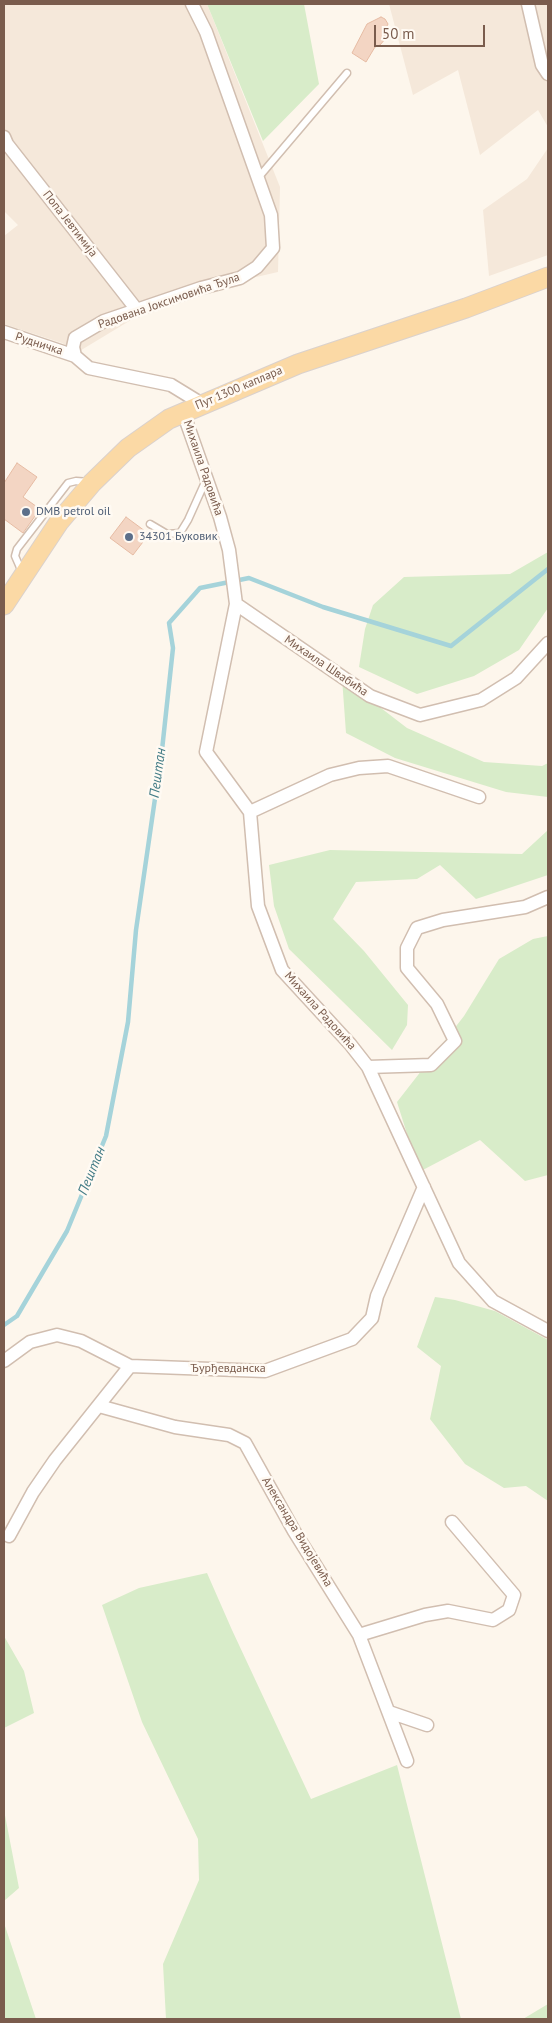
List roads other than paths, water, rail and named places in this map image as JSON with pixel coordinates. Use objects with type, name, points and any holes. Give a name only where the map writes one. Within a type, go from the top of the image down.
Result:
[{"type":"main road","name":"Пут 1300 каплара","points":[[6,598],[59,522],[92,482],[128,448],[156,427],[183,412],[311,359],[466,308],[548,277]]},
{"type":"street","name":"Радована Јоксимовића Ђула","points":[[75,356],[73,347],[75,338],[104,321],[201,288],[240,278],[257,267],[273,248],[271,215],[206,32],[192,4]]},
{"type":"street","points":[[528,4],[542,65],[548,74]]},
{"type":"street","name":"Попа Јевтимија","points":[[4,137],[7,144],[137,310]]},
{"type":"street","name":"Рудничка","points":[[4,332],[75,356]]},
{"type":"street","points":[[75,356],[89,368],[171,385],[202,404]]},
{"type":"street","name":"Михаила Радовића","points":[[183,412],[220,517],[229,550],[236,604],[206,752],[250,812],[258,906],[282,970],[350,1044],[368,1067],[459,1263],[493,1301],[548,1331]]},
{"type":"street","name":"Михаила Швабића","points":[[236,604],[370,696],[420,715],[481,700],[516,678],[548,643]]},
{"type":"street","points":[[250,812],[330,775],[359,768],[388,766],[479,797]]},
{"type":"street","points":[[368,1067],[431,1065],[455,1041],[437,1004],[407,968],[407,948],[417,928],[443,920],[525,907],[548,897]]},
{"type":"street","name":"Ђурђевданска","points":[[4,1361],[30,1342],[57,1335],[81,1341],[130,1366],[266,1371],[352,1339],[372,1318],[377,1296],[424,1187]]},
{"type":"street","points":[[9,1536],[33,1492],[55,1460],[130,1366]]},
{"type":"street","name":"Александра Видојевића","points":[[99,1406],[175,1427],[229,1435],[245,1442],[294,1531],[359,1634],[407,1761]]},
{"type":"street","points":[[359,1634],[448,1610],[492,1620],[509,1610],[514,1595],[452,1522]]},
{"type":"street","points":[[388,1712],[427,1725]]},
{"type":"lane","points":[[258,178],[346,73]]},
{"type":"lane","points":[[150,524],[167,534],[180,533],[207,479]]},
{"type":"waterway","name":"Пештан","points":[[4,1325],[17,1316],[67,1231],[106,1136],[128,1022],[136,930],[162,750],[173,648],[169,623],[200,588],[249,578],[323,607],[451,646],[548,569]]},
{"type":"place","name":"DMB petrol oil","points":[[26,512]]},
{"type":"place","name":"34301 Буковик","points":[[129,537]]}]
